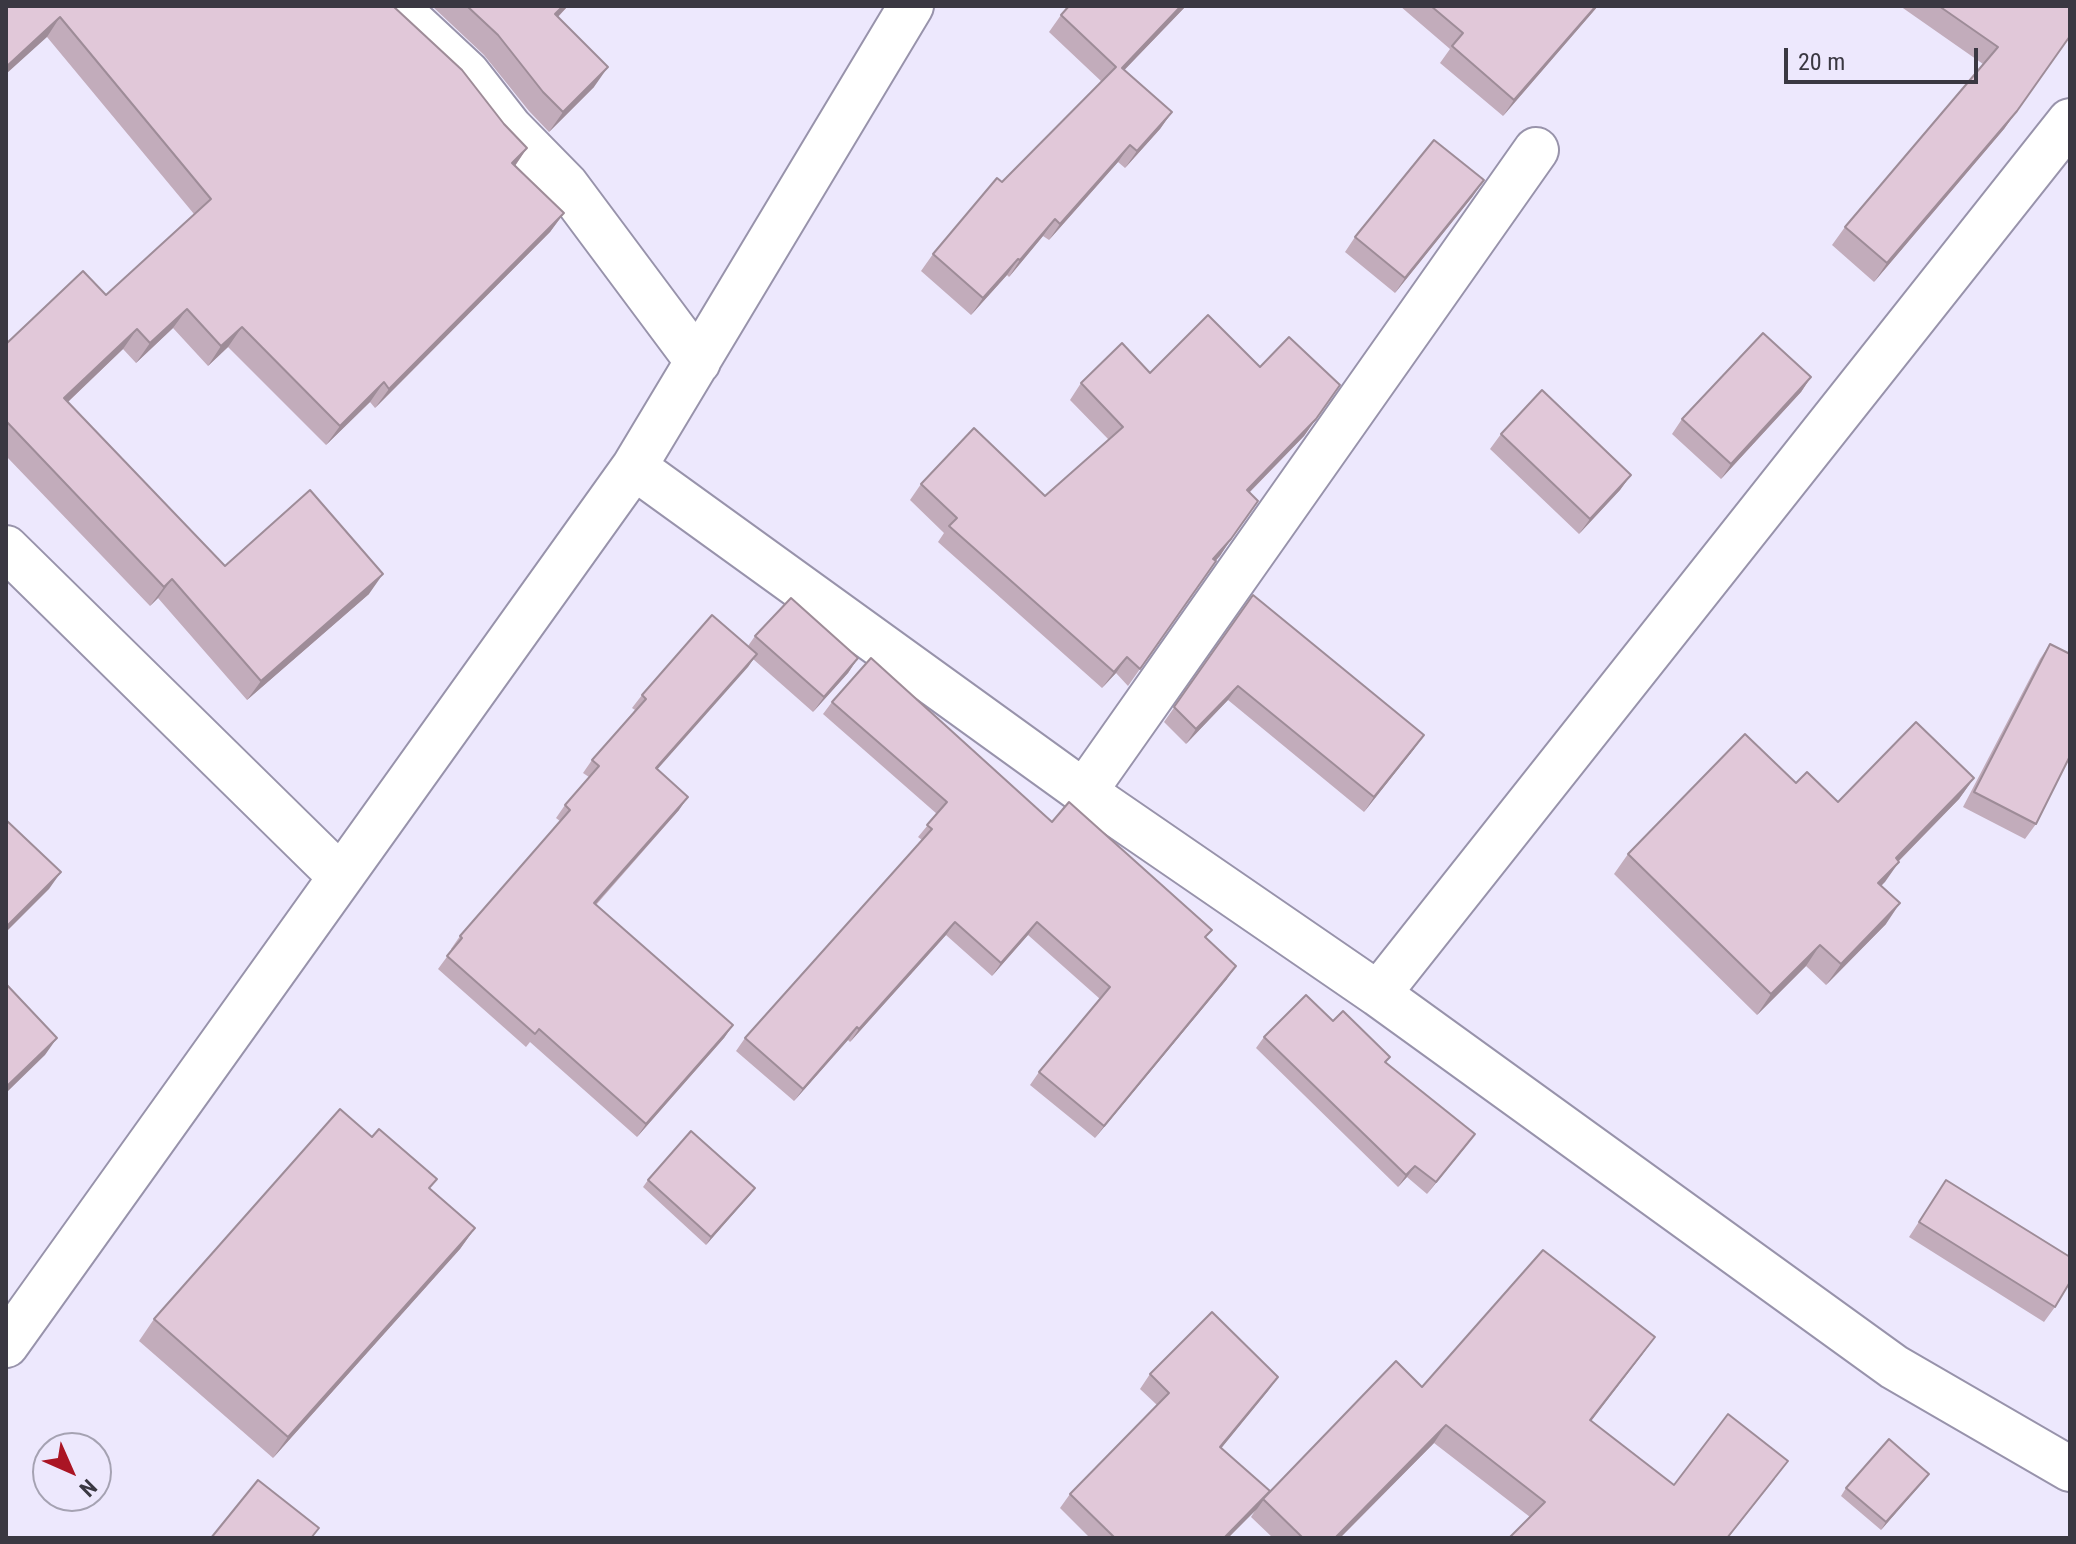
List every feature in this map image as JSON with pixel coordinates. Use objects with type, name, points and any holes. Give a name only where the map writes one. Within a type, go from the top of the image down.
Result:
[{"type":"street","points":[[395,6],[467,73],[510,128],[566,185],[698,362]]},
{"type":"street","points":[[6,1345],[634,467],[911,6]]},
{"type":"street","points":[[1378,994],[2070,121]]},
{"type":"street","points":[[1084,792],[1536,150]]},
{"type":"street","points":[[634,467],[1084,792],[1378,994],[1894,1367],[2070,1469]]},
{"type":"street","points":[[6,548],[340,876]]},
{"type":"building","points":[[6,6],[393,6],[462,70],[527,148],[512,163],[564,213],[389,389],[384,382],[340,426],[242,327],[221,346],[187,309],[150,343],[137,329],[64,398],[225,566],[310,490],[383,574],[261,681],[172,579],[164,587],[6,421],[6,344],[83,271],[106,295],[211,199],[60,17],[6,67]]},
{"type":"building","points":[[467,6],[563,6],[555,14],[608,67],[563,112],[498,35]]},
{"type":"building","points":[[1069,6],[1181,6],[1122,68],[1172,112],[1137,151],[1130,145],[1060,224],[1055,219],[983,298],[933,254],[997,178],[1002,182],[1116,67],[1061,15]]},
{"type":"building","points":[[1431,6],[1596,6],[1514,100],[1452,46],[1463,33]]},
{"type":"building","points":[[1939,6],[2070,6],[2070,36],[2017,111],[1887,263],[1845,227],[1998,47]]},
{"type":"building","points":[[1434,140],[1484,180],[1405,278],[1355,237]]},
{"type":"building","points":[[1208,315],[1260,367],[1289,337],[1340,385],[1316,419],[1247,490],[1258,501],[1213,559],[1216,561],[1140,669],[1127,657],[1114,672],[949,526],[957,518],[921,484],[974,428],[1045,496],[1123,427],[1081,383],[1122,343],[1150,373]]},
{"type":"building","points":[[1763,333],[1811,377],[1731,464],[1682,419]]},
{"type":"building","points":[[1542,390],[1631,475],[1590,519],[1501,434]]},
{"type":"building","points":[[1253,595],[1424,735],[1374,797],[1238,686],[1196,729],[1174,707]]},
{"type":"building","points":[[791,598],[858,658],[824,697],[755,636]]},
{"type":"building","points":[[712,615],[757,654],[656,768],[688,797],[594,903],[733,1025],[646,1124],[539,1029],[535,1034],[447,956],[462,938],[460,936],[570,810],[565,805],[599,766],[592,760],[646,699],[642,695]]},
{"type":"building","points":[[2050,644],[2070,654],[2070,756],[2036,824],[1974,792]]},
{"type":"building","points":[[871,658],[1052,822],[1069,802],[1212,930],[1205,937],[1236,966],[1104,1126],[1039,1072],[1110,987],[1037,922],[1001,963],[955,922],[803,1089],[745,1038],[932,829],[927,825],[947,802],[832,702]]},
{"type":"building","points":[[1916,722],[1974,778],[1896,858],[1899,862],[1878,883],[1900,903],[1841,964],[1820,945],[1771,994],[1628,854],[1745,734],[1796,783],[1807,772],[1838,802]]},
{"type":"building","points":[[6,820],[61,872],[6,927]]},
{"type":"building","points":[[6,984],[57,1038],[6,1087]]},
{"type":"building","points":[[1306,995],[1333,1021],[1343,1011],[1390,1057],[1385,1062],[1475,1134],[1436,1182],[1415,1166],[1406,1175],[1264,1037]]},
{"type":"building","points":[[340,1109],[372,1137],[379,1129],[437,1179],[429,1188],[475,1228],[288,1437],[154,1319]]},
{"type":"building","points":[[691,1131],[755,1188],[711,1237],[648,1180]]},
{"type":"building","points":[[1946,1180],[2070,1257],[2070,1282],[2055,1307],[1919,1222]]},
{"type":"building","points":[[1543,1250],[1655,1337],[1590,1420],[1674,1485],[1728,1414],[1788,1461],[1727,1538],[1509,1538],[1545,1502],[1446,1425],[1335,1538],[1303,1538],[1263,1499],[1396,1361],[1422,1387]]},
{"type":"building","points":[[1212,1312],[1278,1377],[1220,1447],[1270,1491],[1224,1538],[1115,1538],[1070,1494],[1169,1393],[1150,1374]]},
{"type":"building","points":[[1889,1439],[1929,1474],[1886,1522],[1846,1488]]},
{"type":"building","points":[[258,1480],[319,1528],[311,1538],[211,1538]]}]
